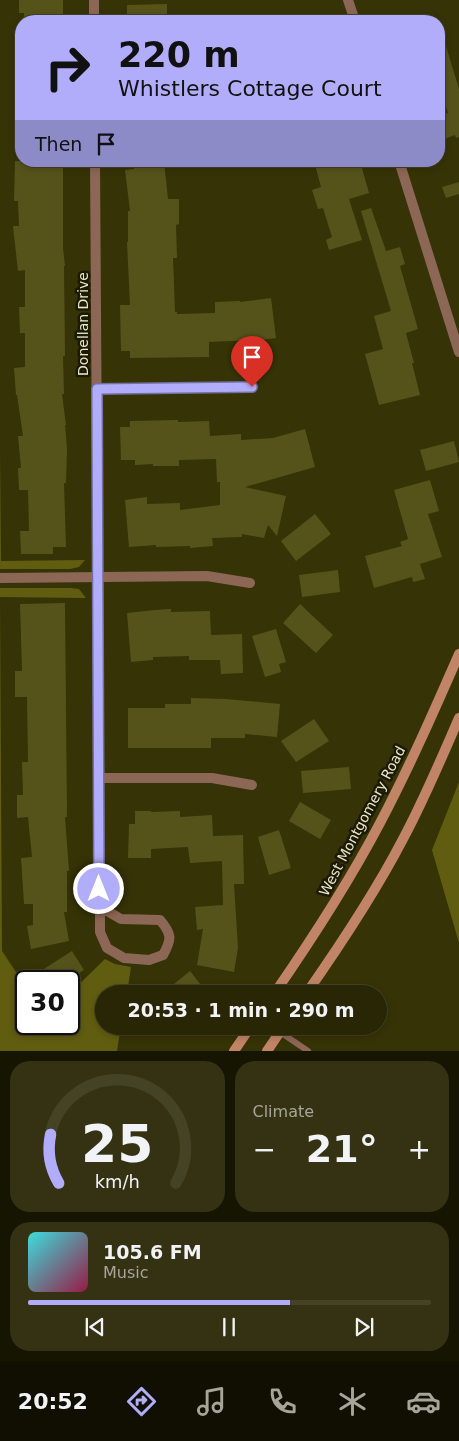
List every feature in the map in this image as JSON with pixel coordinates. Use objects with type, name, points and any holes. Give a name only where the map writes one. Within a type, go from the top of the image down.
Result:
[{"type":"main road","name":"West Montgomery Road","points":[[280,985],[341,892],[379,824],[408,768],[459,654]]},
{"type":"main road","points":[[312,985],[365,906],[403,840],[433,779],[459,718]]},
{"type":"main road","points":[[234,1051],[245,1035]]},
{"type":"main road","points":[[266,1051],[278,1035]]},
{"type":"street","points":[[94,0],[94,15]]},
{"type":"street","points":[[348,0],[353,15]]},
{"type":"street","name":"Donellan Drive","points":[[95,167],[100,932],[107,948],[124,958],[150,960],[163,955],[169,944],[169,937],[168,930],[160,920],[121,919],[100,908]]},
{"type":"street","points":[[401,167],[459,352]]},
{"type":"street","points":[[97,389],[252,387]]},
{"type":"street","points":[[0,578],[207,576],[250,583]]},
{"type":"street","points":[[99,778],[212,778],[252,785]]},
{"type":"lane","points":[[289,1035],[308,1051]]},
{"type":"shaded area","points":[[0,450],[1,561],[85,560],[79,567],[70,569],[0,569]]},
{"type":"shaded area","points":[[0,588],[71,588],[79,589],[86,598],[0,597]]},
{"type":"shaded area","points":[[0,597],[2,951],[15,970],[15,1035],[80,1035],[80,983],[105,959],[115,964],[131,967],[128,985],[95,985],[95,1035],[120,1035],[117,1051],[0,1051]]},
{"type":"shaded area","points":[[459,782],[459,943],[432,850]]},
{"type":"building","points":[[19,0],[63,0],[63,15],[24,15],[24,13],[19,13]]},
{"type":"building","points":[[167,4],[167,15],[127,15],[127,5]]},
{"type":"building","points":[[445,43],[459,89],[459,137],[456,138],[455,135],[445,139],[445,114],[448,113],[445,103]]},
{"type":"building","points":[[15,161],[15,167],[63,167],[65,356],[63,356],[64,394],[62,394],[67,449],[66,483],[64,483],[66,547],[53,547],[53,554],[21,554],[20,531],[29,531],[28,490],[19,490],[18,468],[21,468],[18,436],[23,436],[16,395],[14,368],[25,367],[25,333],[20,333],[19,307],[25,307],[25,270],[18,271],[13,226],[19,226],[18,201],[14,201]]},
{"type":"building","points":[[134,167],[165,167],[168,199],[179,199],[179,224],[176,225],[177,258],[173,258],[175,312],[177,314],[215,313],[215,302],[240,302],[271,298],[276,338],[254,341],[209,342],[209,357],[130,358],[130,351],[121,351],[120,305],[130,305],[127,242],[128,211],[130,211],[125,170],[134,169]]},
{"type":"building","points":[[316,167],[362,167],[369,193],[349,199],[362,240],[329,250],[326,240],[332,237],[323,208],[318,209],[312,190],[321,187]]},
{"type":"building","points":[[459,182],[459,194],[446,198],[442,187]]},
{"type":"building","points":[[371,208],[386,251],[400,247],[405,264],[400,266],[418,329],[406,333],[420,395],[379,405],[365,354],[383,349],[374,316],[391,311],[361,211]]},
{"type":"building","points":[[178,420],[178,422],[209,421],[210,436],[241,434],[241,440],[273,438],[305,429],[315,467],[245,487],[286,496],[277,536],[268,525],[264,538],[242,534],[242,537],[212,538],[213,546],[190,548],[190,546],[156,547],[156,545],[129,547],[125,500],[147,497],[147,504],[180,503],[180,510],[220,505],[220,482],[217,482],[216,459],[179,460],[179,466],[135,465],[135,460],[121,460],[120,427],[130,427],[130,421]]},
{"type":"building","points":[[454,441],[459,462],[426,471],[420,450]]},
{"type":"building","points":[[430,480],[439,511],[428,514],[442,557],[420,564],[425,579],[413,582],[412,577],[374,588],[365,556],[402,546],[400,542],[408,539],[394,490]]},
{"type":"building","points":[[315,514],[331,534],[296,561],[281,541]]},
{"type":"building","points":[[338,570],[340,592],[302,597],[299,575]]},
{"type":"building","points":[[65,603],[67,817],[65,817],[69,871],[67,871],[67,912],[64,912],[69,941],[31,949],[27,926],[33,925],[33,904],[24,904],[21,858],[32,857],[28,817],[17,818],[17,795],[23,795],[22,762],[28,762],[27,697],[15,697],[15,671],[22,671],[20,604]]},
{"type":"building","points":[[300,604],[333,635],[316,653],[283,623]]},
{"type":"building","points":[[171,609],[171,612],[210,611],[211,635],[242,634],[243,673],[221,674],[220,660],[189,660],[189,656],[153,657],[153,660],[131,662],[127,613]]},
{"type":"building","points":[[276,629],[286,662],[279,664],[281,672],[265,677],[252,636]]},
{"type":"building","points":[[191,698],[280,704],[277,737],[245,734],[245,738],[211,738],[211,748],[128,748],[128,708],[165,708],[165,704],[191,704]]},
{"type":"building","points":[[314,719],[329,741],[296,762],[281,741]]},
{"type":"building","points":[[349,767],[351,789],[303,793],[301,771]]},
{"type":"building","points":[[300,802],[331,820],[320,839],[289,821]]},
{"type":"building","points":[[135,811],[180,811],[180,817],[212,815],[213,836],[243,835],[244,884],[234,884],[238,948],[234,972],[197,965],[203,929],[197,930],[195,907],[223,905],[222,861],[190,863],[188,847],[151,849],[151,858],[128,858],[129,824],[135,824]]},
{"type":"building","points":[[279,830],[291,868],[269,875],[258,837]]},
{"type":"building","points":[[72,951],[84,970],[80,972],[80,970],[42,970]]},
{"type":"building","points":[[190,971],[201,985],[175,985]]},
{"type":"route","points":[[99,889],[97,389],[252,387]]}]
